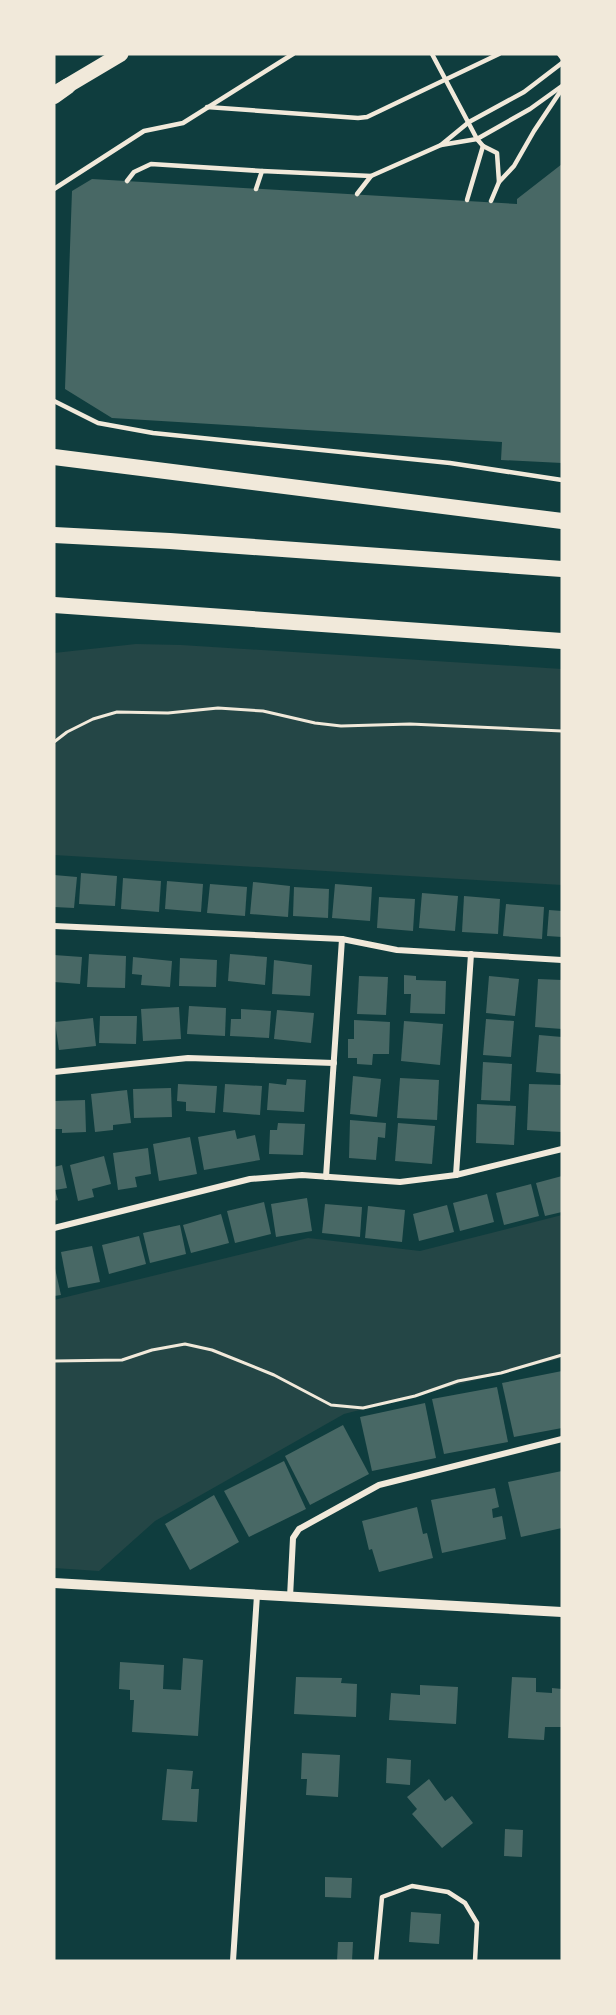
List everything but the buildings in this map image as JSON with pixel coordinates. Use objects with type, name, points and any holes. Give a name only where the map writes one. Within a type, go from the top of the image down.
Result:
[{"type":"highway","points":[[54,457],[94,464],[562,521]]},
{"type":"highway","points":[[54,535],[562,569]]},
{"type":"highway","points":[[54,606],[562,640]]},
{"type":"main road","points":[[59,92],[121,54]]},
{"type":"street","points":[[54,926],[342,939],[397,950],[562,960]]},
{"type":"street","points":[[326,1177],[342,939]]},
{"type":"street","points":[[456,1175],[471,954]]},
{"type":"street","points":[[54,1072],[188,1058],[334,1063]]},
{"type":"street","points":[[54,1228],[250,1179],[302,1175],[400,1182],[456,1175],[562,1149]]},
{"type":"street","points":[[290,1597],[293,1538],[299,1529],[380,1485],[562,1439]]},
{"type":"street","points":[[54,1584],[562,1612]]},
{"type":"street","points":[[233,1961],[257,1595]]},
{"type":"lane","points":[[54,189],[144,131],[183,123],[293,54]]},
{"type":"lane","points":[[432,54],[477,139],[483,146],[497,153],[499,182]]},
{"type":"lane","points":[[207,108],[367,117],[499,54]]},
{"type":"lane","points":[[559,54],[562,58]]},
{"type":"lane","points":[[441,145],[469,122],[524,92],[562,63]]},
{"type":"lane","points":[[127,181],[134,172],[151,164],[371,176],[441,145],[477,139],[530,109],[562,87]]},
{"type":"lane","points":[[491,201],[499,182],[513,166],[562,87]]},
{"type":"lane","points":[[466,200],[483,146]]},
{"type":"lane","points":[[256,189],[262,171]]},
{"type":"lane","points":[[357,194],[371,176]]},
{"type":"lane","points":[[54,401],[98,423],[153,433],[450,463],[562,480]]},
{"type":"lane","points":[[376,1961],[382,1897],[412,1886],[448,1893],[465,1904],[477,1923],[475,1961]]},
{"type":"path","points":[[54,742],[67,732],[93,719],[117,712],[168,713],[218,708],[263,711],[315,723],[341,726],[410,724],[562,731]]},
{"type":"path","points":[[54,1361],[122,1360],[152,1350],[185,1344],[212,1350],[264,1371],[331,1405],[363,1408],[415,1396],[458,1381],[501,1373],[562,1354]]},
{"type":"shaded area","points":[[136,644],[562,669],[562,885],[54,855],[54,653]]},
{"type":"shaded area","points":[[562,1215],[562,1358],[344,1414],[155,1521],[99,1571],[54,1568],[54,1300],[308,1238],[420,1251]]}]
